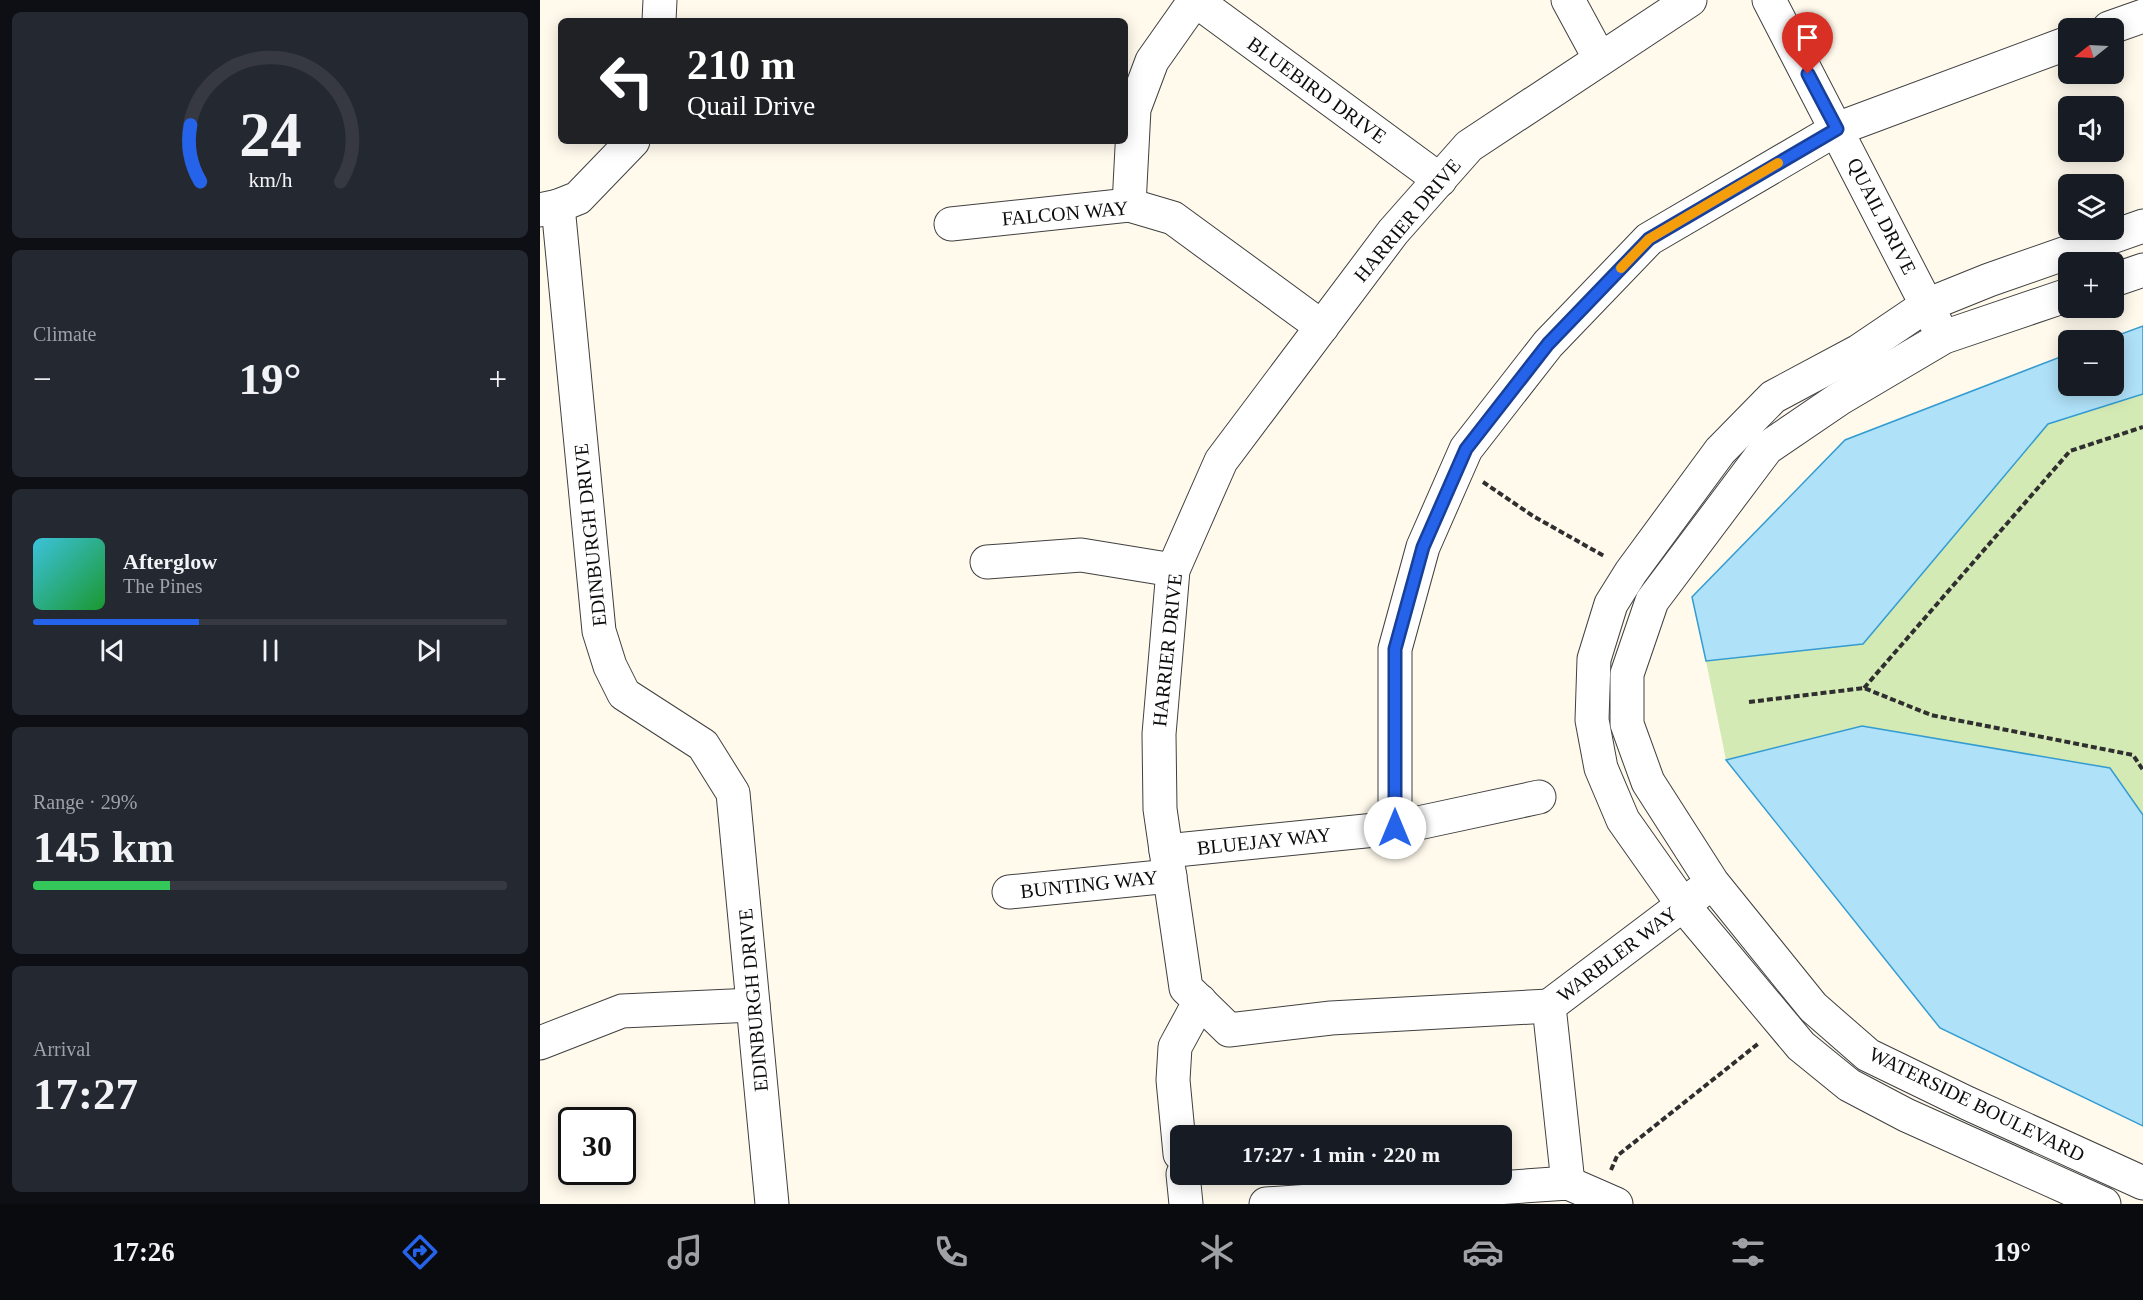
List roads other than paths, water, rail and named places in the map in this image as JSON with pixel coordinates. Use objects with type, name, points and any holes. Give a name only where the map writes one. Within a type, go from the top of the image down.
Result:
[{"type":"street","points":[[659,18],[660,0]]},
{"type":"street","points":[[1129,205],[1134,109],[1152,61],[1195,0]]},
{"type":"street","name":"BLUEBIRD DRIVE","points":[[1195,0],[1440,180]]},
{"type":"street","points":[[1568,0],[1600,59]]},
{"type":"street","name":"HARRIER DRIVE","points":[[1549,1006],[1331,1018],[1229,1030],[1186,988],[1160,809],[1159,734],[1173,570],[1221,461],[1393,232],[1469,146],[1690,0]]},
{"type":"street","name":"QUAIL DRIVE","points":[[1769,0],[1944,337]]},
{"type":"street","points":[[2124,23],[2143,16]]},
{"type":"street","points":[[1395,828],[1395,649],[1423,547],[1466,449],[1548,344],[1649,239],[1837,129],[2058,47]]},
{"type":"street","points":[[549,208],[578,198],[630,144]]},
{"type":"street","name":"FALCON WAY","points":[[951,224],[1129,205],[1173,218],[1323,327]]},
{"type":"street","name":"EDINBURGH DRIVE","points":[[549,208],[599,631],[610,666],[624,694],[703,745],[733,793],[772,1204]]},
{"type":"street","name":"WATERSIDE BOULEVARD","points":[[2104,1204],[1906,1115],[1849,1085],[1802,1046],[1683,905],[1623,820],[1601,768],[1592,720],[1594,659],[1611,604],[1631,572],[1720,451],[1773,397],[1859,351],[1927,305],[1989,279],[2143,226]]},
{"type":"street","points":[[2124,277],[2143,270]]},
{"type":"street","name":"WATERSIDE BOULEVARD","points":[[2058,298],[1944,337],[1839,399],[1767,448],[1652,601],[1628,674],[1627,724],[1648,783],[1712,882],[1813,1007],[1868,1055],[2143,1183]]},
{"type":"street","points":[[987,562],[1081,555],[1173,570]]},
{"type":"street","name":"BLUEJAY WAY","points":[[1168,864],[1395,828],[1539,797]]},
{"type":"street","name":"BUNTING WAY","points":[[1009,892],[1168,864]]},
{"type":"street","name":"WARBLER WAY","points":[[1569,1183],[1549,1006],[1712,882]]},
{"type":"street","points":[[1177,1125],[1173,1080],[1175,1047],[1200,1001]]},
{"type":"street","points":[[540,1043],[621,1011],[753,1005]]},
{"type":"street","points":[[1266,1204],[1569,1183],[1607,1200]]},
{"type":"street","points":[[1184,1185],[1186,1204]]},
{"type":"water","points":[[2143,326],[2143,394],[2048,424],[1863,644],[1706,661],[1692,597],[1845,440],[2058,358],[2058,396],[2124,396],[2124,333]]},
{"type":"water","points":[[1862,726],[2110,768],[2143,815],[2143,1126],[1940,1028],[1726,760]]}]
